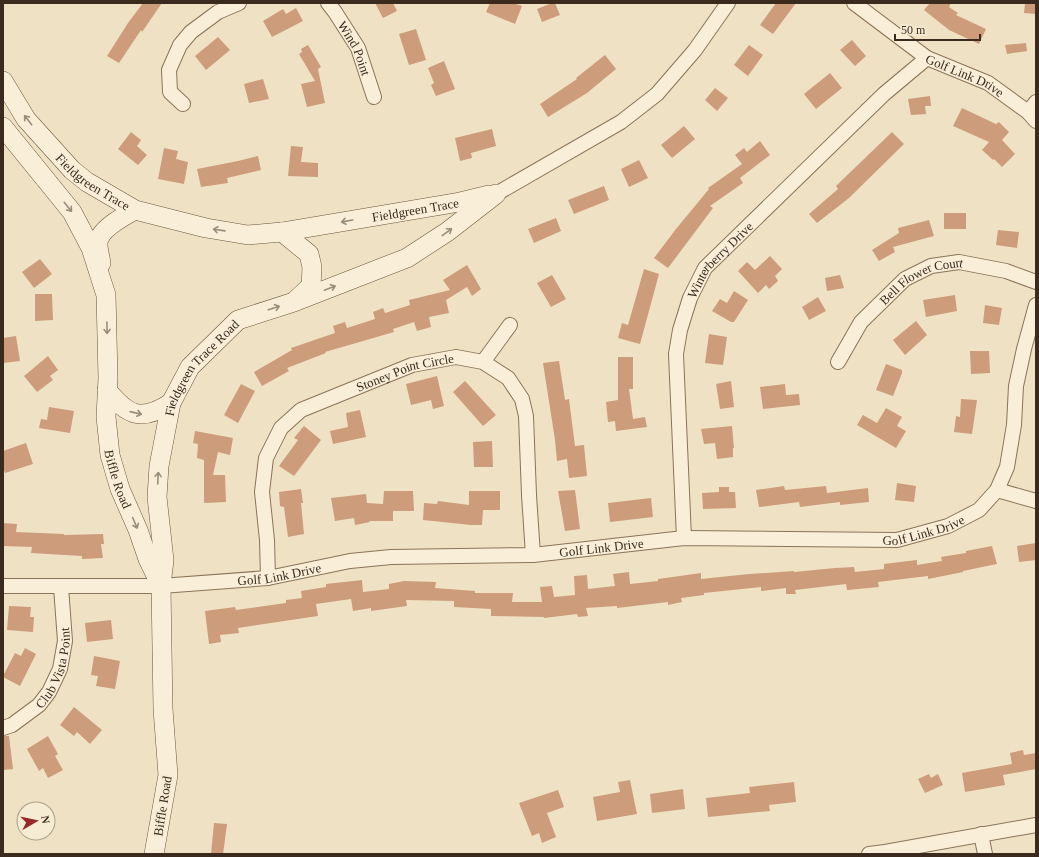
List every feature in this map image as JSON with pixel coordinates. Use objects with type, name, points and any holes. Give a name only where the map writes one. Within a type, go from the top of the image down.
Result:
[{"type":"street","points":[[183,104],[170,92],[169,70],[180,45],[191,32],[218,12],[239,3]]},
{"type":"street","name":"Wind Point","points":[[328,3],[358,48],[374,97]]},
{"type":"street","name":"Fieldgreen Trace","points":[[3,81],[26,119],[72,170],[87,182],[135,210],[220,231],[248,235],[282,232],[460,202],[496,194],[621,122],[657,94],[695,50],[728,3]]},
{"type":"street","name":"Golf Link Drive","points":[[854,3],[927,58],[988,83],[1033,112]]},
{"type":"street","name":"Winterberry Drive","points":[[684,538],[676,354],[680,330],[690,298],[706,268],[884,94],[927,58]]},
{"type":"street","name":"Biffle Road","points":[[3,128],[72,212],[91,248],[106,295],[106,417],[110,455],[120,489],[138,530],[148,559],[161,586],[163,709],[168,775],[154,854]]},
{"type":"street","name":"Fieldgreen Trace Road","points":[[161,586],[164,560],[157,497],[159,466],[171,403],[190,367],[238,320],[294,302],[407,258],[447,232],[496,194]]},
{"type":"street","points":[[106,295],[98,242],[103,233],[120,218],[135,210]]},
{"type":"street","points":[[282,232],[308,254],[312,267],[311,286],[294,302]]},
{"type":"street","name":"Bell Flower Court","points":[[838,362],[861,322],[905,279],[931,266],[959,262],[1006,270],[1036,282]]},
{"type":"street","name":"Golf Link Drive","points":[[3,586],[161,586],[268,578],[350,561],[378,558],[533,555],[684,538],[897,540],[948,526],[978,510],[997,490],[1007,467],[1014,425],[1016,386],[1036,305]]},
{"type":"street","points":[[484,362],[510,325]]},
{"type":"street","name":"Stoney Point Circle","points":[[268,578],[267,540],[262,492],[266,458],[281,428],[301,410],[412,365],[456,357],[484,362],[508,378],[522,399],[526,416],[528,495],[533,555]]},
{"type":"street","points":[[107,390],[123,408],[135,414],[147,414],[160,410],[171,403]]},
{"type":"street","points":[[997,490],[1024,499],[1036,501]]},
{"type":"street","name":"Club Vista Point","points":[[3,728],[12,725],[39,705],[49,692],[60,669],[65,641],[61,587]]},
{"type":"street","points":[[869,854],[1036,825]]},
{"type":"street","points":[[980,834],[985,854]]},
{"type":"building","points":[[143,3],[162,3],[142,32],[141,30],[119,63],[107,56]]},
{"type":"building","points":[[375,3],[393,3],[397,11],[383,18]]},
{"type":"building","points":[[490,3],[513,3],[522,6],[515,24],[486,12]]},
{"type":"building","points":[[555,3],[560,15],[542,22],[537,9]]},
{"type":"building","points":[[776,3],[796,3],[773,34],[760,25]]},
{"type":"building","points":[[930,3],[951,3],[949,7],[958,13],[956,15],[986,29],[979,44],[949,30],[924,10]]},
{"type":"building","points":[[1025,3],[1036,3],[1036,14],[1024,13]]},
{"type":"building","points":[[296,8],[303,21],[272,37],[263,21],[283,9],[286,14]]},
{"type":"building","points":[[416,29],[426,60],[409,65],[399,34]]},
{"type":"building","points":[[218,37],[230,50],[206,70],[195,56]]},
{"type":"building","points":[[852,40],[866,56],[855,66],[840,50]]},
{"type":"building","points":[[1026,43],[1027,51],[1007,54],[1005,45]]},
{"type":"building","points":[[308,45],[321,67],[318,69],[325,103],[307,107],[301,84],[315,81],[299,54],[302,52],[301,49]]},
{"type":"building","points":[[749,45],[763,55],[748,76],[734,65]]},
{"type":"building","points":[[605,55],[616,69],[587,93],[548,117],[540,104],[577,79],[576,78]]},
{"type":"building","points":[[444,61],[455,89],[436,96],[431,85],[434,83],[428,68]]},
{"type":"building","points":[[830,73],[842,88],[816,109],[804,94]]},
{"type":"building","points":[[263,79],[269,99],[249,103],[244,84]]},
{"type":"building","points":[[715,88],[728,98],[717,111],[705,100]]},
{"type":"building","points":[[930,96],[931,106],[925,106],[926,114],[911,115],[908,99]]},
{"type":"building","points":[[962,108],[996,124],[999,122],[1009,132],[1002,140],[1015,154],[1002,167],[982,150],[989,142],[953,126]]},
{"type":"building","points":[[684,126],[695,139],[672,158],[661,145]]},
{"type":"building","points":[[492,129],[496,146],[471,153],[472,158],[460,161],[455,138]]},
{"type":"building","points":[[131,132],[141,140],[137,146],[147,155],[138,165],[118,149]]},
{"type":"building","points":[[892,132],[904,144],[849,198],[817,223],[809,214],[838,189],[836,186]]},
{"type":"building","points":[[760,141],[770,155],[740,178],[743,183],[710,206],[713,208],[668,268],[654,258],[709,189],[708,188],[742,164],[735,155],[744,148],[747,152]]},
{"type":"building","points":[[291,146],[303,147],[301,162],[318,163],[318,177],[288,176]]},
{"type":"building","points":[[164,148],[178,151],[176,159],[188,162],[184,184],[158,179]]},
{"type":"building","points":[[258,156],[261,170],[227,178],[228,183],[201,187],[197,169]]},
{"type":"building","points":[[639,160],[648,178],[629,187],[621,169]]},
{"type":"building","points":[[604,186],[609,200],[574,214],[568,200]]},
{"type":"building","points":[[944,213],[966,213],[966,229],[944,229]]},
{"type":"building","points":[[556,218],[561,231],[534,243],[528,229]]},
{"type":"building","points":[[929,220],[934,236],[893,247],[895,252],[879,261],[872,250],[899,233],[898,228]]},
{"type":"building","points":[[998,230],[1019,232],[1017,248],[996,245]]},
{"type":"building","points":[[770,256],[782,269],[775,276],[778,281],[769,289],[766,285],[758,293],[738,271],[747,262],[755,270]]},
{"type":"building","points":[[40,259],[52,274],[34,288],[22,272]]},
{"type":"building","points":[[467,265],[481,289],[472,296],[467,287],[446,300],[449,313],[429,317],[431,327],[417,331],[414,322],[393,329],[394,332],[325,352],[326,353],[287,368],[289,371],[262,386],[254,372],[292,350],[291,348],[335,333],[333,326],[345,322],[347,328],[375,319],[373,312],[383,308],[385,313],[410,305],[409,300],[450,290],[443,280]]},
{"type":"building","points":[[644,269],[659,274],[640,344],[618,338],[622,323],[628,325]]},
{"type":"building","points":[[552,275],[566,299],[551,307],[537,283]]},
{"type":"building","points":[[840,275],[844,288],[827,291],[825,278]]},
{"type":"building","points":[[734,291],[748,300],[734,322],[731,322],[712,311],[720,299],[727,303]]},
{"type":"building","points":[[35,294],[52,294],[53,320],[35,321]]},
{"type":"building","points":[[955,295],[957,311],[926,317],[923,300]]},
{"type":"building","points":[[818,297],[826,311],[809,320],[802,307]]},
{"type":"building","points":[[985,305],[1002,308],[999,325],[983,323]]},
{"type":"building","points":[[916,321],[927,335],[905,355],[893,340]]},
{"type":"building","points":[[709,334],[727,337],[723,365],[705,363]]},
{"type":"building","points":[[16,336],[20,361],[3,363],[3,338]]},
{"type":"building","points":[[970,351],[989,351],[990,373],[971,374]]},
{"type":"building","points":[[48,356],[58,370],[50,376],[53,380],[37,392],[24,376]]},
{"type":"building","points":[[618,357],[633,357],[633,389],[629,389],[633,419],[645,417],[647,427],[616,431],[615,421],[608,422],[606,402],[618,400]]},
{"type":"building","points":[[559,361],[565,400],[569,399],[575,446],[584,445],[587,476],[569,478],[567,459],[557,461],[543,363]]},
{"type":"building","points":[[886,364],[902,370],[893,396],[876,390]]},
{"type":"building","points":[[437,376],[444,406],[433,409],[431,400],[411,405],[406,384]]},
{"type":"building","points":[[465,381],[496,415],[483,426],[453,392]]},
{"type":"building","points":[[731,381],[734,407],[720,409],[716,384]]},
{"type":"building","points":[[241,384],[255,391],[238,423],[224,415]]},
{"type":"building","points":[[785,384],[786,395],[799,394],[800,405],[763,409],[760,387]]},
{"type":"building","points":[[961,399],[977,400],[972,434],[954,432],[956,416],[960,417]]},
{"type":"building","points":[[49,407],[74,411],[70,433],[39,428],[41,419],[47,420]]},
{"type":"building","points":[[886,408],[902,417],[897,426],[906,431],[896,448],[857,425],[863,415],[877,423]]},
{"type":"building","points":[[360,410],[366,437],[333,444],[330,431],[348,427],[346,413]]},
{"type":"building","points":[[304,426],[321,440],[294,476],[279,466],[298,440],[294,438]]},
{"type":"building","points":[[732,426],[734,448],[733,457],[717,459],[715,443],[704,444],[701,429]]},
{"type":"building","points":[[195,431],[233,438],[230,455],[218,452],[213,475],[225,475],[226,502],[204,503],[204,460],[197,458],[198,444],[193,443]]},
{"type":"building","points":[[492,441],[493,467],[474,467],[473,442]]},
{"type":"building","points":[[26,443],[33,464],[5,473],[3,467],[3,451]]},
{"type":"building","points":[[897,483],[916,486],[914,502],[895,500]]},
{"type":"building","points":[[784,486],[785,490],[826,486],[827,493],[868,488],[869,502],[840,505],[840,502],[800,507],[799,502],[759,507],[756,490]]},
{"type":"building","points":[[719,487],[729,487],[729,492],[735,492],[736,508],[703,509],[702,493],[719,492]]},
{"type":"building","points":[[301,489],[304,534],[288,537],[284,507],[280,506],[279,492]]},
{"type":"building","points":[[575,490],[580,529],[565,531],[558,491]]},
{"type":"building","points":[[384,491],[413,491],[414,511],[393,511],[393,521],[369,521],[370,522],[355,525],[354,518],[335,521],[331,498],[366,494],[367,503],[383,504]]},
{"type":"building","points":[[469,491],[500,491],[500,510],[483,510],[482,525],[423,520],[424,503],[437,504],[438,501],[469,505]]},
{"type":"building","points":[[651,498],[653,517],[610,522],[608,503]]},
{"type":"building","points":[[3,523],[17,524],[16,532],[64,535],[103,534],[104,544],[101,544],[103,558],[82,559],[82,556],[31,553],[32,547],[3,546]]},
{"type":"building","points":[[1036,543],[1036,560],[1019,562],[1017,546]]},
{"type":"building","points":[[992,546],[997,564],[928,579],[928,576],[878,582],[879,587],[847,590],[846,584],[795,590],[796,594],[786,594],[786,588],[761,591],[761,587],[704,593],[704,595],[681,598],[682,602],[668,605],[668,602],[617,608],[617,606],[586,608],[588,616],[578,617],[577,614],[544,618],[491,616],[491,609],[454,607],[454,601],[406,600],[407,606],[371,611],[371,608],[353,611],[351,599],[316,604],[318,616],[238,628],[239,633],[220,635],[221,642],[209,644],[205,611],[235,607],[236,610],[286,603],[286,600],[302,598],[301,591],[326,587],[326,584],[362,580],[363,592],[389,589],[389,584],[404,581],[436,582],[435,588],[475,591],[475,593],[513,593],[512,602],[542,602],[540,587],[552,586],[554,597],[575,595],[574,576],[587,575],[588,589],[615,586],[613,574],[629,572],[630,584],[658,581],[658,579],[701,573],[701,579],[749,574],[854,567],[855,572],[884,569],[884,564],[917,560],[917,565],[942,561],[941,557],[966,553],[966,551]]},
{"type":"building","points":[[9,606],[31,607],[30,617],[34,617],[33,632],[7,630]]},
{"type":"building","points":[[111,620],[113,639],[87,642],[85,623]]},
{"type":"building","points":[[25,648],[36,654],[20,686],[3,676],[15,653],[21,656]]},
{"type":"building","points":[[94,656],[120,661],[115,689],[96,686],[98,676],[91,675]]},
{"type":"building","points":[[74,707],[102,730],[90,744],[77,732],[74,736],[60,725]]},
{"type":"building","points":[[3,736],[9,736],[13,769],[3,770]]},
{"type":"building","points":[[48,736],[58,754],[55,756],[63,770],[48,778],[43,768],[39,771],[27,749]]},
{"type":"building","points":[[1023,750],[1024,755],[1036,753],[1036,769],[1003,775],[1005,785],[965,792],[962,773],[1012,764],[1010,753]]},
{"type":"building","points":[[929,774],[931,778],[938,774],[943,785],[925,793],[918,779]]},
{"type":"building","points":[[630,780],[637,814],[597,821],[593,797],[620,792],[618,782]]},
{"type":"building","points":[[794,782],[796,802],[769,805],[770,811],[708,817],[706,798],[750,793],[749,787]]},
{"type":"building","points":[[683,789],[685,809],[652,813],[650,794]]},
{"type":"building","points":[[558,790],[564,807],[547,813],[556,837],[542,843],[539,833],[532,836],[519,803]]},
{"type":"building","points":[[214,823],[227,824],[223,854],[211,854]]}]
